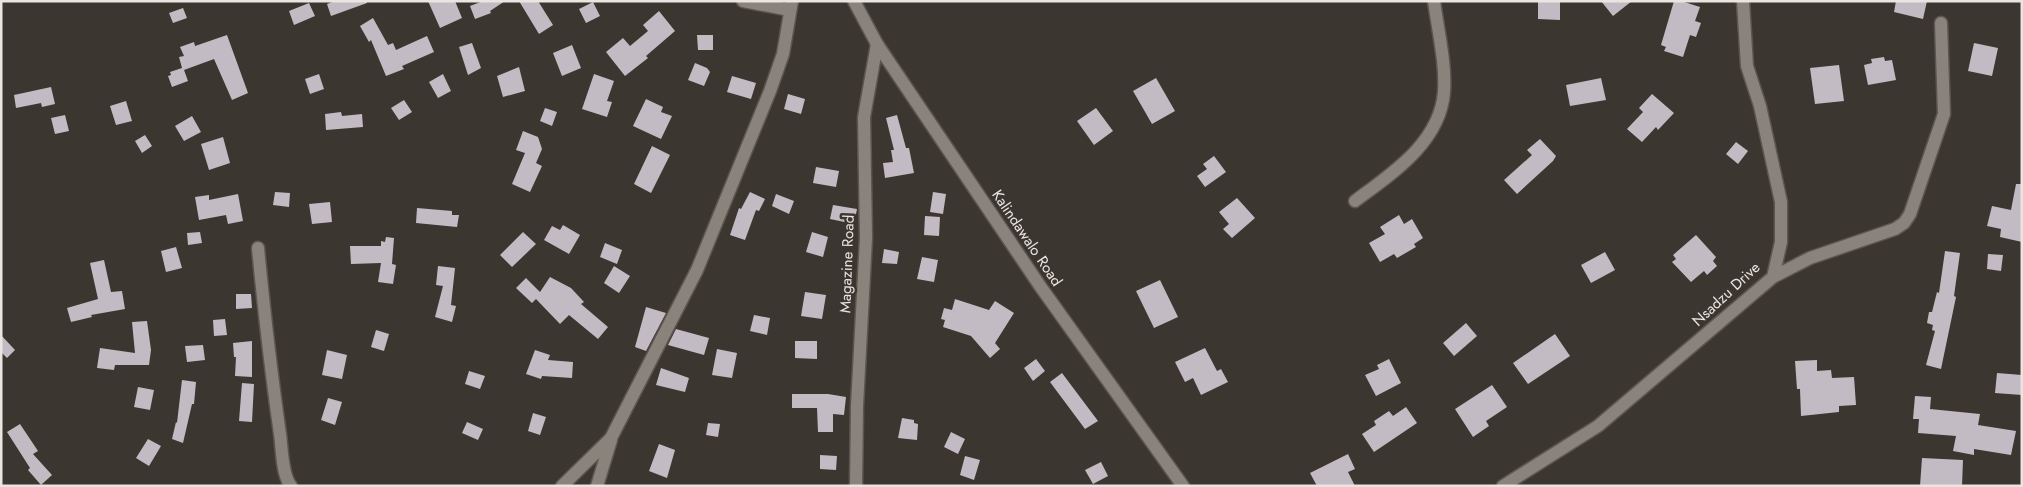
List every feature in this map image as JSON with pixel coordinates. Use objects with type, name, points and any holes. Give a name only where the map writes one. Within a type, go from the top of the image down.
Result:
[{"type":"street","points":[[598,486],[611,438],[697,270],[770,91],[783,54],[791,6],[743,1]]},
{"type":"street","name":"Kalindawalo Road","points":[[854,1],[877,44],[1040,286],[1183,486]]},
{"type":"street","points":[[1355,202],[1399,168],[1430,134],[1440,112],[1444,94],[1444,77],[1434,1]]},
{"type":"street","name":"Nsadzu Drive","points":[[1504,486],[1598,426],[1773,276],[1781,242],[1781,202],[1760,106],[1747,66],[1742,1]]},
{"type":"street","points":[[1773,276],[1810,258],[1895,229],[1907,218],[1944,114],[1941,24]]},
{"type":"street","name":"Magazine Road","points":[[856,486],[857,406],[866,238],[864,117],[877,44]]},
{"type":"street","points":[[258,248],[267,345],[286,475],[291,486]]},
{"type":"street","points":[[562,486],[611,438]]},
{"type":"building","points":[[335,1],[367,1],[367,3],[331,16],[327,4]]},
{"type":"building","points":[[428,1],[455,1],[462,18],[440,28]]},
{"type":"building","points":[[483,1],[505,1],[490,11],[491,13],[475,19],[470,6]]},
{"type":"building","points":[[519,1],[538,1],[553,25],[539,34]]},
{"type":"building","points":[[1538,1],[1560,1],[1560,20],[1538,19]]},
{"type":"building","points":[[1601,1],[1632,1],[1613,16]]},
{"type":"building","points":[[1674,1],[1681,1],[1700,7],[1695,21],[1701,23],[1696,37],[1690,35],[1683,57],[1664,51],[1666,47],[1661,45]]},
{"type":"building","points":[[1896,1],[1927,1],[1923,19],[1894,12]]},
{"type":"building","points":[[593,2],[600,16],[586,23],[579,9]]},
{"type":"building","points":[[309,3],[315,16],[294,25],[289,11]]},
{"type":"building","points":[[183,8],[187,18],[173,23],[169,13]]},
{"type":"building","points":[[659,11],[675,31],[646,56],[648,58],[625,76],[606,52],[623,38],[630,46],[648,31],[643,25]]},
{"type":"building","points":[[373,18],[388,45],[393,43],[396,50],[427,36],[434,52],[402,66],[404,69],[386,76],[371,40],[369,42],[360,26]]},
{"type":"building","points":[[227,35],[248,93],[232,100],[214,59],[184,70],[188,81],[172,87],[168,76],[171,75],[170,72],[182,68],[179,57],[184,56],[180,47],[194,42],[195,46]]},
{"type":"building","points":[[697,35],[713,35],[713,50],[698,50]]},
{"type":"building","points":[[472,43],[481,68],[468,75],[459,47]]},
{"type":"building","points":[[1974,43],[1998,48],[1992,76],[1968,71]]},
{"type":"building","points":[[572,45],[581,68],[562,76],[553,53]]},
{"type":"building","points":[[1884,57],[1885,61],[1892,60],[1896,80],[1868,85],[1864,65],[1872,63],[1871,59]]},
{"type":"building","points":[[695,63],[707,68],[710,72],[704,86],[688,80]]},
{"type":"building","points":[[1839,65],[1844,101],[1815,104],[1810,68]]},
{"type":"building","points":[[519,67],[525,91],[503,97],[497,76]]},
{"type":"building","points":[[319,74],[324,89],[310,94],[305,79]]},
{"type":"building","points":[[443,74],[451,91],[438,98],[429,82]]},
{"type":"building","points":[[594,74],[614,81],[607,101],[612,102],[607,117],[582,109]]},
{"type":"building","points":[[732,76],[756,83],[751,99],[727,92]]},
{"type":"building","points":[[1156,78],[1175,111],[1152,124],[1133,91]]},
{"type":"building","points":[[1601,78],[1606,100],[1570,106],[1566,85]]},
{"type":"building","points":[[51,87],[55,104],[42,107],[41,103],[16,108],[14,95]]},
{"type":"building","points":[[788,94],[805,99],[801,114],[784,109]]},
{"type":"building","points":[[1652,94],[1674,113],[1658,130],[1656,127],[1642,142],[1627,129],[1643,112],[1639,108]]},
{"type":"building","points":[[646,99],[663,107],[661,112],[672,116],[661,139],[633,126]]},
{"type":"building","points":[[404,100],[412,112],[399,120],[391,108]]},
{"type":"building","points":[[126,101],[132,121],[116,125],[110,106]]},
{"type":"building","points":[[545,108],[557,112],[552,126],[540,121]]},
{"type":"building","points":[[1096,108],[1113,131],[1094,145],[1077,121]]},
{"type":"building","points":[[341,112],[342,116],[362,114],[363,127],[326,130],[325,114]]},
{"type":"building","points":[[65,115],[69,131],[55,134],[51,118]]},
{"type":"building","points":[[897,115],[906,148],[909,148],[914,173],[885,178],[883,163],[893,162],[891,150],[894,150],[886,118]]},
{"type":"building","points":[[192,116],[201,132],[184,141],[175,126]]},
{"type":"building","points":[[523,131],[538,137],[542,149],[536,163],[542,166],[530,192],[512,184],[525,153],[516,150]]},
{"type":"building","points":[[145,135],[152,146],[142,153],[135,141]]},
{"type":"building","points":[[223,137],[230,163],[209,170],[201,144]]},
{"type":"building","points":[[1540,139],[1556,156],[1517,194],[1504,180],[1532,155],[1527,150]]},
{"type":"building","points":[[1736,142],[1748,151],[1738,164],[1726,154]]},
{"type":"building","points":[[652,146],[670,155],[651,193],[634,184]]},
{"type":"building","points":[[1214,156],[1226,172],[1205,187],[1197,176],[1207,169],[1203,164]]},
{"type":"building","points":[[816,167],[839,171],[836,187],[813,183]]},
{"type":"building","points":[[2016,184],[2022,184],[2022,242],[2000,237],[2001,229],[1987,226],[1992,206],[2011,210]]},
{"type":"building","points":[[275,192],[290,193],[289,207],[273,205]]},
{"type":"building","points":[[750,192],[765,199],[759,211],[756,210],[745,240],[730,235],[739,208],[741,209]]},
{"type":"building","points":[[933,192],[946,194],[943,214],[930,212]]},
{"type":"building","points":[[238,194],[243,221],[228,224],[226,215],[199,220],[195,197],[209,195],[209,200]]},
{"type":"building","points":[[776,194],[794,201],[789,214],[772,206]]},
{"type":"building","points":[[1237,198],[1255,218],[1232,238],[1223,229],[1229,224],[1219,212]]},
{"type":"building","points":[[330,202],[332,222],[312,224],[309,204]]},
{"type":"building","points":[[833,205],[857,209],[854,224],[830,219]]},
{"type":"building","points":[[417,208],[452,211],[452,215],[459,215],[457,227],[416,223]]},
{"type":"building","points":[[1399,215],[1404,224],[1412,219],[1423,238],[1414,244],[1416,247],[1397,258],[1394,254],[1380,262],[1369,243],[1385,234],[1380,227]]},
{"type":"building","points":[[925,216],[940,217],[939,236],[924,235]]},
{"type":"building","points":[[563,225],[580,235],[569,254],[544,240],[552,226],[560,230]]},
{"type":"building","points":[[200,232],[202,243],[188,245],[187,233]]},
{"type":"building","points":[[523,232],[536,244],[512,267],[500,255]]},
{"type":"building","points":[[812,232],[828,237],[823,257],[806,252]]},
{"type":"building","points":[[1696,235],[1716,257],[1713,261],[1717,266],[1707,275],[1704,271],[1691,282],[1672,262],[1676,259],[1673,255]]},
{"type":"building","points":[[386,237],[394,238],[392,264],[396,265],[393,284],[378,282],[381,263],[351,264],[350,246],[381,246],[381,241],[385,242]]},
{"type":"building","points":[[605,243],[622,250],[617,264],[600,257]]},
{"type":"building","points":[[176,247],[182,268],[166,272],[161,251]]},
{"type":"building","points":[[884,249],[899,252],[897,264],[882,263]]},
{"type":"building","points":[[1945,251],[1960,253],[1954,296],[1956,297],[1941,369],[1926,365],[1935,331],[1932,330],[1933,325],[1927,323],[1937,292],[1939,293]]},
{"type":"building","points":[[1605,252],[1615,270],[1591,283],[1581,265]]},
{"type":"building","points":[[1988,254],[2003,255],[2001,271],[1987,269]]},
{"type":"building","points":[[922,257],[938,260],[934,282],[917,279]]},
{"type":"building","points":[[104,260],[111,292],[122,291],[125,309],[91,315],[92,317],[71,322],[67,308],[98,299],[90,263]]},
{"type":"building","points":[[438,266],[455,268],[451,305],[456,306],[452,322],[435,317],[443,286],[436,285]]},
{"type":"building","points":[[614,266],[630,276],[619,293],[604,283]]},
{"type":"building","points":[[550,277],[571,288],[584,302],[581,304],[608,327],[598,339],[569,315],[560,324],[536,299],[532,303],[516,288],[526,278],[540,292]]},
{"type":"building","points":[[1160,280],[1178,317],[1154,328],[1136,291]]},
{"type":"building","points":[[805,292],[826,295],[822,319],[801,316]]},
{"type":"building","points":[[236,294],[251,294],[252,308],[236,309]]},
{"type":"building","points":[[955,299],[989,310],[995,301],[1014,313],[995,343],[1000,349],[990,358],[971,336],[943,327],[945,320],[941,319],[944,308],[952,310]]},
{"type":"building","points":[[646,307],[666,313],[646,351],[635,347]]},
{"type":"building","points":[[754,315],[770,318],[767,335],[750,331]]},
{"type":"building","points":[[225,319],[227,335],[214,336],[213,320]]},
{"type":"building","points":[[147,321],[151,350],[149,365],[115,365],[114,370],[97,368],[100,348],[135,353],[132,322]]},
{"type":"building","points":[[1466,323],[1477,336],[1454,356],[1443,343]]},
{"type":"building","points":[[676,329],[709,338],[704,355],[668,345]]},
{"type":"building","points":[[376,330],[389,334],[384,351],[371,347]]},
{"type":"building","points":[[1555,334],[1570,356],[1528,384],[1513,363]]},
{"type":"building","points":[[1,335],[15,350],[7,358],[1,352]]},
{"type":"building","points":[[252,341],[252,377],[235,376],[236,357],[234,357],[233,343]]},
{"type":"building","points":[[795,341],[817,341],[817,359],[795,358]]},
{"type":"building","points":[[203,345],[205,360],[187,362],[185,346]]},
{"type":"building","points":[[1205,348],[1217,371],[1221,369],[1228,382],[1201,395],[1193,378],[1185,382],[1175,362]]},
{"type":"building","points":[[717,349],[737,353],[732,378],[712,375]]},
{"type":"building","points":[[327,350],[347,355],[342,379],[322,375]]},
{"type":"building","points":[[535,350],[550,355],[548,360],[573,362],[572,378],[542,376],[541,379],[526,374]]},
{"type":"building","points":[[1036,359],[1045,371],[1033,381],[1024,368]]},
{"type":"building","points":[[1389,359],[1401,383],[1376,396],[1365,375],[1379,369],[1377,365]]},
{"type":"building","points":[[1817,360],[1817,371],[1831,370],[1832,378],[1854,377],[1856,405],[1839,406],[1839,412],[1801,416],[1800,389],[1797,389],[1795,361]]},
{"type":"building","points":[[661,368],[689,378],[685,392],[656,385]]},
{"type":"building","points":[[469,371],[485,376],[480,389],[465,384]]},
{"type":"building","points":[[1062,373],[1098,421],[1085,429],[1050,382]]},
{"type":"building","points":[[1997,373],[2022,375],[2022,395],[1995,393]]},
{"type":"building","points":[[182,380],[196,382],[194,404],[192,404],[183,443],[172,439],[177,423]]},
{"type":"building","points":[[242,383],[254,384],[252,422],[239,421]]},
{"type":"building","points":[[1492,385],[1507,407],[1486,421],[1489,426],[1473,437],[1455,409]]},
{"type":"building","points":[[138,387],[154,390],[150,410],[134,407]]},
{"type":"building","points":[[792,394],[828,394],[846,397],[844,415],[833,414],[833,432],[818,432],[817,408],[792,408]]},
{"type":"building","points":[[1915,396],[1931,397],[1930,409],[1980,414],[1978,425],[2016,431],[2011,455],[1974,449],[1974,455],[1953,451],[1956,436],[1918,433],[1919,419],[1913,419]]},
{"type":"building","points":[[328,398],[342,402],[335,425],[321,420]]},
{"type":"building","points":[[1406,407],[1417,423],[1374,452],[1362,434],[1376,425],[1374,421],[1389,411],[1393,416]]},
{"type":"building","points":[[533,413],[546,417],[540,435],[528,431]]},
{"type":"building","points":[[902,418],[914,420],[914,423],[918,424],[917,440],[898,438]]},
{"type":"building","points":[[467,422],[483,429],[478,440],[462,433]]},
{"type":"building","points":[[708,423],[720,424],[718,437],[706,435]]},
{"type":"building","points":[[20,424],[38,451],[33,454],[52,475],[41,485],[28,470],[30,468],[7,432]]},
{"type":"building","points":[[951,432],[965,439],[958,454],[944,447]]},
{"type":"building","points":[[148,439],[161,446],[149,466],[136,458]]},
{"type":"building","points":[[659,444],[675,450],[667,478],[649,471]]},
{"type":"building","points":[[1348,454],[1355,469],[1348,472],[1355,486],[1317,486],[1310,473]]},
{"type":"building","points":[[820,455],[837,456],[836,470],[820,469]]},
{"type":"building","points":[[965,456],[980,460],[974,480],[960,475]]},
{"type":"building","points":[[1922,458],[1963,460],[1962,486],[1920,486]]},
{"type":"building","points":[[1101,462],[1108,476],[1093,484],[1085,470]]}]
